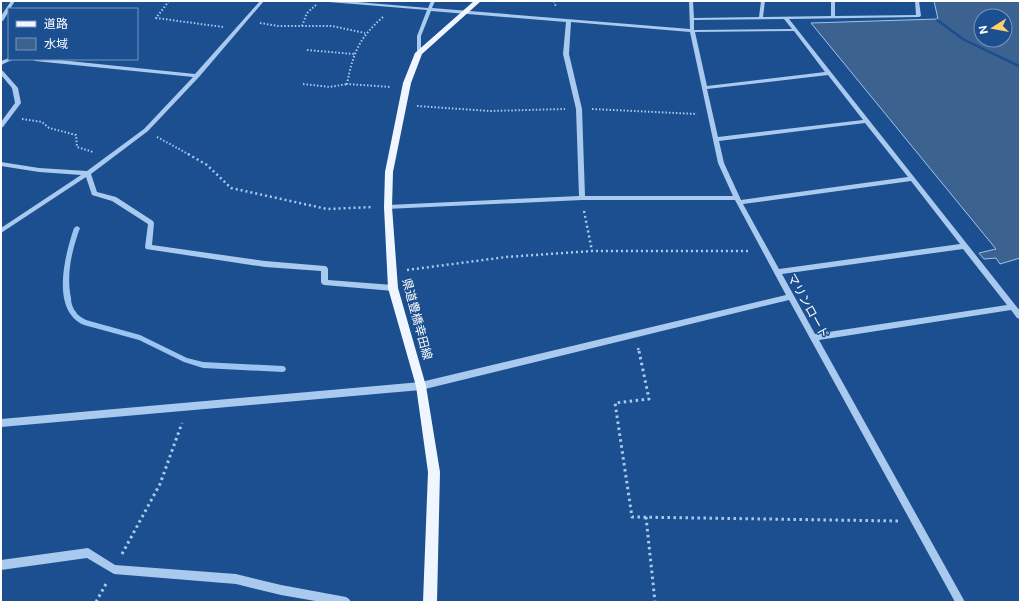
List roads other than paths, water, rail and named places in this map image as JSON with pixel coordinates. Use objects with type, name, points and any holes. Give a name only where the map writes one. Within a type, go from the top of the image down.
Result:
[{"type":"main road","name":"県道豊橋幸田線","points":[[430,602],[434,472],[421,386],[393,288],[388,207],[389,172],[406,88],[419,53],[478,1]]},
{"type":"street","points":[[1,231],[110,158],[146,130],[197,76],[262,1]]},
{"type":"street","points":[[329,1],[692,31],[795,30]]},
{"type":"street","points":[[419,53],[419,36],[433,1]]},
{"type":"street","name":"マリンロード","points":[[691,1],[692,31],[722,163],[739,200],[777,272],[960,602]]},
{"type":"street","points":[[761,17],[763,1]]},
{"type":"street","points":[[833,1],[833,16]]},
{"type":"street","points":[[691,19],[920,16],[917,1]]},
{"type":"street","points":[[1,20],[8,9]]},
{"type":"street","points":[[785,17],[1020,316]]},
{"type":"street","points":[[569,20],[566,54],[580,109],[582,198]]},
{"type":"street","points":[[45,60],[197,76]]},
{"type":"street","points":[[1,72],[15,88],[18,103],[1,126]]},
{"type":"street","points":[[704,88],[828,73]]},
{"type":"street","points":[[716,139],[866,121]]},
{"type":"street","points":[[1,164],[39,170],[88,173]]},
{"type":"street","points":[[88,173],[94,193],[114,199],[150,223],[148,246],[265,264],[325,269],[324,282],[393,288]]},
{"type":"street","points":[[388,207],[582,198],[739,200],[911,179]]},
{"type":"street","points":[[777,272],[964,246]]},
{"type":"street","points":[[1,423],[421,386],[791,297]]},
{"type":"street","points":[[813,338],[1013,307]]},
{"type":"street","points":[[1,565],[88,553],[114,569],[236,579],[281,590],[346,602]]},
{"type":"water","points":[[934,1],[1020,1],[1020,258],[1000,264],[996,258],[984,259],[979,253],[996,249],[811,23],[938,19]]},
{"type":"waterway","points":[[77,228],[68,259],[66,292],[72,312],[79,319],[84,322],[140,338],[186,360],[203,365],[283,369]]}]
